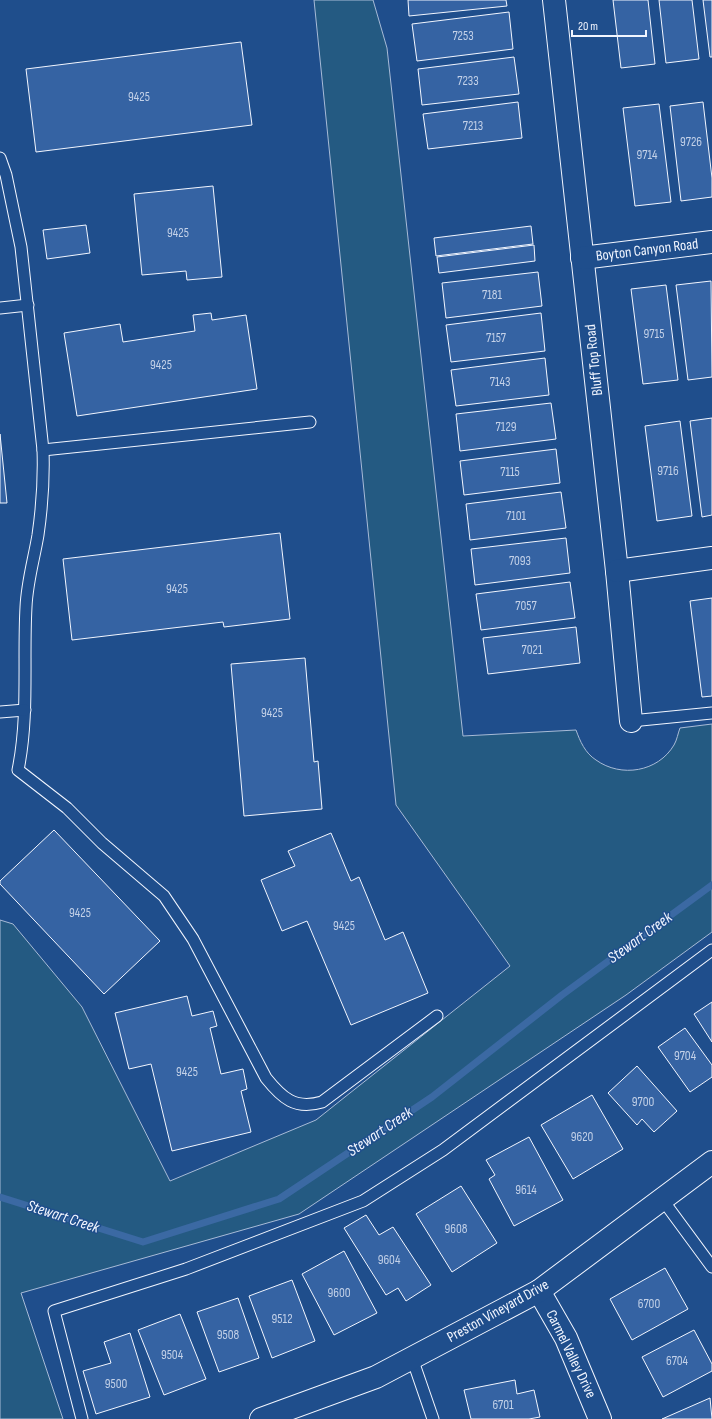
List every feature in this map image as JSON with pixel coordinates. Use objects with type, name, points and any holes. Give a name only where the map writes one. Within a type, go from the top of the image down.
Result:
[{"type":"street","name":"Bluff Top Road","points":[[554,0],[617,571],[631,721]]},
{"type":"street","name":"Boyton Canyon Road","points":[[582,258],[712,242]]},
{"type":"street","points":[[617,571],[712,558]]},
{"type":"street","name":"Preston Vineyard Drive","points":[[261,1419],[376,1377],[539,1291],[712,1162]]},
{"type":"street","name":"Carmel Valley Drive","points":[[539,1291],[566,1338],[600,1419]]},
{"type":"lane","points":[[0,158],[6,175],[21,247],[43,450],[44,478],[40,516],[26,606],[23,745],[18,770],[67,808],[102,843],[164,896],[193,939],[266,1078],[278,1094],[287,1100],[304,1104],[322,1102],[437,1016]]},
{"type":"lane","points":[[0,308],[28,306]]},
{"type":"lane","points":[[43,450],[310,422]]},
{"type":"lane","points":[[0,712],[24,710]]},
{"type":"lane","points":[[631,721],[712,713]]},
{"type":"lane","points":[[82,1419],[54,1311],[186,1269],[363,1201],[443,1150],[712,950]]},
{"type":"lane","points":[[662,1198],[712,1267]]},
{"type":"lane","points":[[412,1358],[433,1419]]},
{"type":"shaded area","points":[[314,0],[373,0],[387,48],[463,736],[576,730],[583,746],[592,757],[606,766],[627,770],[649,766],[659,761],[674,745],[680,728],[712,724],[712,932],[626,995],[299,1214],[21,1293],[63,1419],[0,1419],[0,920],[13,924],[82,1007],[170,1181],[316,1120],[510,966],[396,805]]},
{"type":"building","points":[[408,0],[506,0],[507,6],[409,16]]},
{"type":"building","points":[[613,0],[648,0],[655,64],[621,68]]},
{"type":"building","points":[[659,0],[692,0],[699,59],[666,63]]},
{"type":"building","points":[[703,0],[712,0],[712,57],[710,57]]},
{"type":"building","points":[[509,12],[513,49],[417,61],[412,24]]},
{"type":"building","points":[[241,42],[252,125],[36,152],[26,69]]},
{"type":"building","points":[[514,57],[519,94],[422,105],[418,69]]},
{"type":"building","points":[[518,102],[522,138],[428,149],[423,114]]},
{"type":"building","points":[[703,102],[712,178],[712,197],[681,201],[670,106]]},
{"type":"building","points":[[659,104],[671,202],[635,206],[623,108]]},
{"type":"building","points":[[213,186],[222,277],[187,280],[186,271],[142,275],[134,194]]},
{"type":"building","points":[[86,225],[90,253],[47,259],[43,230]]},
{"type":"building","points":[[531,226],[533,244],[436,256],[434,238]]},
{"type":"building","points":[[534,245],[535,261],[439,273],[437,257]]},
{"type":"building","points":[[538,272],[542,306],[446,318],[442,283]]},
{"type":"building","points":[[711,281],[712,377],[688,380],[676,285]]},
{"type":"building","points":[[666,285],[678,380],[643,384],[631,289]]},
{"type":"building","points":[[211,313],[212,320],[246,315],[257,389],[77,416],[64,333],[120,324],[123,342],[195,331],[193,315]]},
{"type":"building","points":[[541,313],[545,351],[451,362],[446,325]]},
{"type":"building","points":[[545,358],[549,395],[456,406],[451,370]]},
{"type":"building","points":[[551,403],[556,439],[460,451],[456,414]]},
{"type":"building","points":[[712,418],[712,515],[702,517],[690,421]]},
{"type":"building","points":[[680,421],[692,516],[657,521],[645,426]]},
{"type":"building","points":[[0,434],[7,503],[0,503]]},
{"type":"building","points":[[556,449],[560,483],[464,495],[460,461]]},
{"type":"building","points":[[561,492],[566,528],[470,540],[466,504]]},
{"type":"building","points":[[280,533],[290,619],[224,627],[223,622],[72,640],[63,559]]},
{"type":"building","points":[[566,538],[570,573],[475,585],[471,549]]},
{"type":"building","points":[[570,582],[575,618],[481,630],[476,594]]},
{"type":"building","points":[[712,598],[712,696],[702,697],[690,601]]},
{"type":"building","points":[[576,627],[580,663],[488,674],[483,638]]},
{"type":"building","points":[[305,658],[314,762],[318,761],[322,809],[244,816],[231,664]]},
{"type":"building","points":[[54,830],[160,941],[104,994],[0,884],[0,881]]},
{"type":"building","points":[[331,833],[351,881],[359,877],[385,940],[403,932],[428,993],[351,1025],[307,921],[282,931],[261,880],[295,866],[288,851]]},
{"type":"building","points":[[187,996],[192,1016],[213,1011],[217,1026],[210,1028],[221,1074],[243,1069],[247,1089],[241,1091],[251,1132],[172,1151],[151,1064],[129,1069],[115,1013]]},
{"type":"building","points":[[712,1002],[712,1042],[694,1014]]},
{"type":"building","points":[[685,1028],[712,1065],[712,1077],[690,1092],[658,1047]]},
{"type":"building","points":[[637,1066],[677,1111],[654,1132],[642,1119],[637,1125],[608,1093]]},
{"type":"building","points":[[592,1095],[623,1149],[573,1179],[541,1125]]},
{"type":"building","points":[[529,1137],[563,1200],[514,1226],[489,1179],[495,1175],[486,1160]]},
{"type":"building","points":[[461,1186],[497,1243],[452,1272],[416,1214]]},
{"type":"building","points":[[366,1215],[379,1235],[393,1227],[431,1285],[406,1301],[398,1288],[386,1295],[344,1228]]},
{"type":"building","points":[[344,1251],[377,1313],[334,1335],[302,1274]]},
{"type":"building","points":[[665,1268],[688,1309],[632,1340],[610,1299]]},
{"type":"building","points":[[292,1280],[315,1341],[272,1358],[249,1296]]},
{"type":"building","points":[[238,1298],[259,1358],[219,1372],[197,1312]]},
{"type":"building","points":[[180,1314],[206,1379],[164,1395],[138,1330]]},
{"type":"building","points":[[694,1330],[712,1364],[712,1371],[663,1397],[642,1357]]},
{"type":"building","points":[[130,1333],[150,1397],[96,1414],[83,1371],[111,1363],[104,1342]]},
{"type":"building","points":[[515,1380],[517,1394],[534,1390],[540,1417],[529,1419],[471,1419],[464,1390]]},
{"type":"building","points":[[710,1398],[712,1419],[662,1419]]},
{"type":"waterway","name":"Stewart Creek","points":[[0,1197],[143,1242],[279,1199],[432,1097],[562,995],[712,885]]}]
